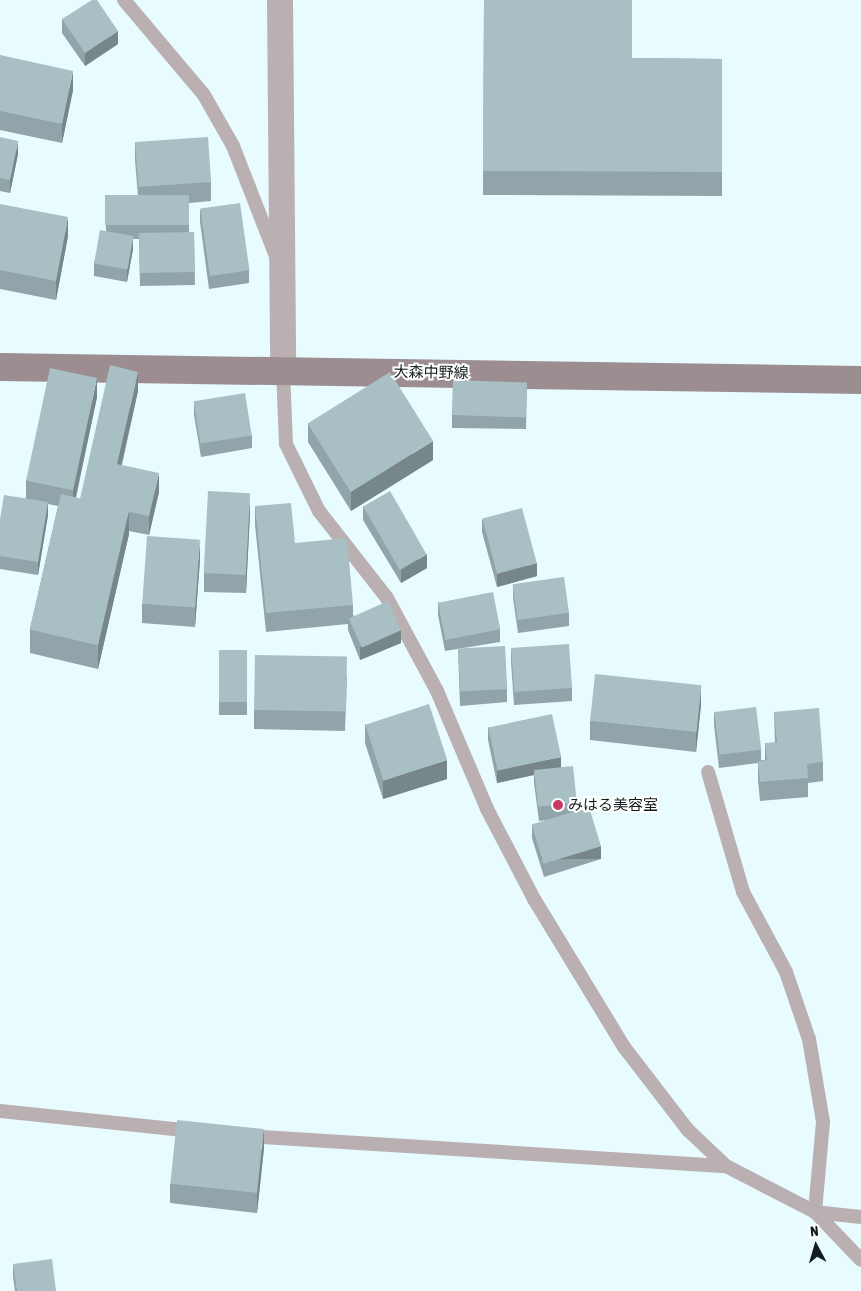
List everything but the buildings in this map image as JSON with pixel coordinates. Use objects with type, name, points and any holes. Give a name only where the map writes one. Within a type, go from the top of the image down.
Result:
[{"type":"main road","name":"大森中野線","points":[[0,366],[861,380]]},
{"type":"street","points":[[280,0],[283,370]]},
{"type":"lane","points":[[124,0],[204,95],[233,146],[282,273]]},
{"type":"lane","points":[[283,370],[286,444],[319,511],[392,606],[437,691],[487,809],[534,900],[624,1047],[688,1130],[726,1166],[815,1212],[861,1260]]},
{"type":"lane","points":[[708,772],[743,892],[786,972],[809,1039],[823,1122],[815,1212]]},
{"type":"lane","points":[[0,1111],[204,1132]]},
{"type":"lane","points":[[233,1134],[301,1141],[726,1166]]},
{"type":"lane","points":[[815,1212],[861,1217]]},
{"type":"place","name":"みはる美容室","points":[[558,805]]}]
